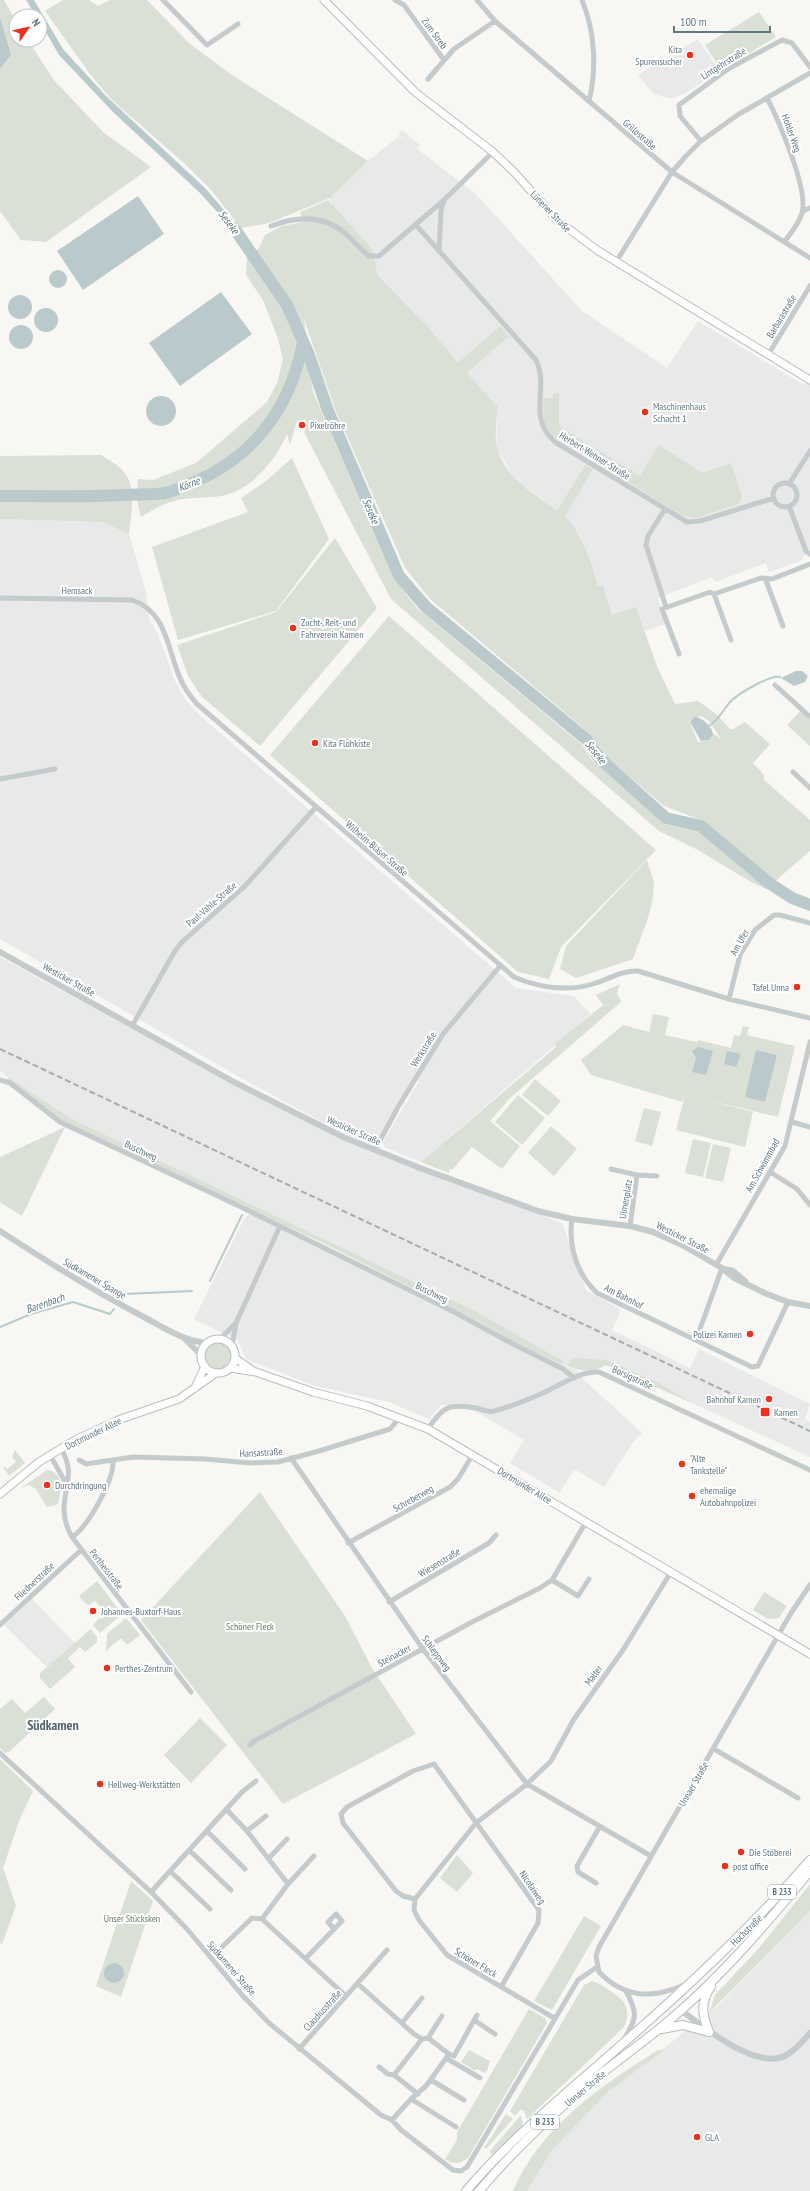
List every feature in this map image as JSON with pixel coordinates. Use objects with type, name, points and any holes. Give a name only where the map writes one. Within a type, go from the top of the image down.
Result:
[{"type":"main road","name":"Lünener Straße","points":[[324,0],[415,92],[494,152],[557,220],[581,240],[810,380]]},
{"type":"main road","points":[[220,1339],[232,1346],[235,1358],[230,1368],[226,1371],[216,1372],[205,1366],[201,1355],[207,1343],[220,1339]]},
{"type":"main road","name":"Dortmunder Allee","points":[[235,1358],[256,1372]]},
{"type":"main road","points":[[195,1389],[205,1366]]},
{"type":"main road","name":"Dortmunder Allee","points":[[230,1368],[256,1372],[313,1392],[400,1417],[428,1429],[474,1454],[810,1654]]},
{"type":"main road","name":"Dortmunder Allee","points":[[0,1494],[50,1455],[96,1429],[142,1410],[179,1399],[195,1389],[216,1372]]},
{"type":"main road","name":"Hochstraße","points":[[696,1979],[753,1924],[810,1860]]},
{"type":"main road","name":"Hochstraße","points":[[718,1976],[741,1952],[810,1871]]},
{"type":"main road","points":[[709,2032],[703,2017],[702,2005],[707,1993],[718,1976]]},
{"type":"main road","name":"Unnaer Straße","points":[[480,2191],[504,2163],[546,2122],[586,2087],[659,2029],[718,1976]]},
{"type":"main road","name":"Unnaer Straße","points":[[466,2191],[497,2155],[696,1979]]},
{"type":"main road","points":[[672,2000],[681,2010]]},
{"type":"main road","points":[[659,2029],[683,2025],[709,2032]]},
{"type":"street","points":[[163,0],[207,45],[238,24]]},
{"type":"street","name":"Zum Streb","points":[[395,0],[404,5],[444,60]]},
{"type":"street","name":"Grillostraße","points":[[477,0],[495,21],[672,172],[810,258]]},
{"type":"street","points":[[582,0],[592,37],[593,83],[589,101]]},
{"type":"street","name":"Zum Streb","points":[[428,79],[454,49],[495,21]]},
{"type":"street","name":"Lintgehrstraße","points":[[701,141],[680,116],[679,105],[728,69],[782,40],[792,43],[810,67]]},
{"type":"street","points":[[616,262],[672,172],[701,141],[739,114],[810,73]]},
{"type":"street","name":"Hohler Weg","points":[[767,98],[779,122],[795,168],[801,191],[803,212]]},
{"type":"street","points":[[271,226],[285,221],[303,218],[325,222],[346,234],[364,253],[374,257],[384,254],[494,152]]},
{"type":"street","points":[[439,251],[441,210],[444,200]]},
{"type":"street","points":[[784,242],[803,212],[810,208]]},
{"type":"street","name":"Herbert-Wehner-Straße","points":[[416,225],[536,360],[540,374],[539,418],[548,435],[666,509],[691,522],[774,498]]},
{"type":"street","name":"Barbarastraße","points":[[768,355],[810,286]]},
{"type":"street","points":[[789,484],[810,451]]},
{"type":"street","points":[[789,484],[795,490],[797,497],[789,506],[782,507],[777,504],[774,498],[776,487],[789,484]]},
{"type":"street","points":[[789,506],[806,551],[810,554]]},
{"type":"street","points":[[666,509],[648,536],[646,544],[666,607]]},
{"type":"street","points":[[679,654],[662,608],[710,592],[714,594],[761,578],[772,579],[810,564]]},
{"type":"street","points":[[764,578],[783,626]]},
{"type":"street","points":[[714,594],[731,640]]},
{"type":"street","name":"Hemsack","points":[[0,598],[132,600],[152,610]]},
{"type":"street","name":"Wilhelm-Bläser-Straße","points":[[152,610],[160,622],[180,678],[189,695],[206,713],[514,978],[525,982],[563,989],[596,983],[630,970],[656,975],[729,999]]},
{"type":"street","points":[[775,685],[810,717]]},
{"type":"street","points":[[0,779],[55,769]]},
{"type":"street","points":[[793,772],[810,788]]},
{"type":"street","name":"Paul-Vahle-Straße","points":[[132,1026],[175,951],[182,942],[244,887],[316,807]]},
{"type":"street","name":"Am Ufer","points":[[729,999],[740,955],[755,930],[774,916],[780,915],[810,923]]},
{"type":"street","name":"Westicker Straße","points":[[0,952],[283,1108],[375,1150],[519,1204],[572,1219],[630,1226],[667,1237],[722,1268],[734,1278],[746,1282],[766,1294],[788,1302],[810,1306]]},
{"type":"street","name":"Werkstraße","points":[[375,1150],[398,1107],[443,1034],[500,966]]},
{"type":"street","points":[[729,999],[810,1018]]},
{"type":"street","name":"Am Schwimmbad","points":[[716,1265],[785,1146],[810,1042]]},
{"type":"street","name":"Buschweg","points":[[0,1080],[10,1083],[60,1122],[280,1226],[456,1313],[515,1346],[563,1369],[574,1378]]},
{"type":"street","points":[[792,1122],[810,1127]]},
{"type":"street","name":"Ulmenplatz","points":[[611,1169],[637,1175],[657,1176]]},
{"type":"street","points":[[770,1172],[803,1194],[810,1205]]},
{"type":"street","name":"Ulmenplatz","points":[[630,1226],[637,1175]]},
{"type":"street","points":[[803,1194],[810,1192]]},
{"type":"street","name":"Am Bahnhof","points":[[572,1219],[570,1235],[572,1248],[581,1273],[590,1286],[606,1299],[752,1367],[758,1366],[788,1302]]},
{"type":"street","points":[[232,1346],[236,1323],[280,1226]]},
{"type":"street","name":"Südkamener Spange","points":[[0,1231],[62,1271],[184,1338]]},
{"type":"street","points":[[696,1340],[722,1268]]},
{"type":"street","points":[[220,1339],[236,1323]]},
{"type":"street","points":[[184,1338],[207,1343]]},
{"type":"street","points":[[184,1338],[201,1355]]},
{"type":"street","name":"Borsigstraße","points":[[428,1429],[440,1411],[446,1408],[474,1408],[493,1412],[543,1393],[574,1378],[591,1372],[608,1375],[810,1470]]},
{"type":"street","name":"Hansastraße","points":[[79,1460],[86,1464],[133,1457],[205,1459],[250,1464],[291,1458],[390,1429],[400,1417]]},
{"type":"street","name":"Perthesstraße","points":[[61,1449],[68,1464],[69,1475],[64,1510],[67,1528],[81,1550],[191,1692]]},
{"type":"street","name":"Schreberweg","points":[[348,1543],[450,1487],[458,1479],[474,1454]]},
{"type":"street","points":[[50,1455],[67,1485]]},
{"type":"street","name":"Schleppweg","points":[[291,1458],[348,1543],[423,1649],[527,1784],[651,1856]]},
{"type":"street","points":[[72,1537],[78,1532],[103,1494],[111,1478],[113,1461]]},
{"type":"street","name":"Steinacker","points":[[250,1745],[254,1741],[423,1649],[540,1588],[552,1580],[586,1522]]},
{"type":"street","name":"Wiesenstraße","points":[[389,1602],[489,1543],[496,1535]]},
{"type":"street","name":"Fliednerstraße","points":[[0,1625],[81,1550]]},
{"type":"street","name":"Malter","points":[[527,1784],[551,1761],[574,1719],[623,1650],[671,1572]]},
{"type":"street","points":[[552,1580],[578,1596],[589,1579]]},
{"type":"street","name":"Unnaer Straße","points":[[597,1967],[596,1956],[599,1947],[779,1635],[810,1585]]},
{"type":"street","points":[[714,1749],[798,1798]]},
{"type":"street","name":"Südkamener Straße","points":[[0,1753],[151,1892],[187,1929],[242,1995],[270,2023],[299,2049],[380,2115],[392,2120],[449,2168],[456,2171],[465,2169],[503,2109],[554,2018]]},
{"type":"street","points":[[476,1823],[434,1764],[413,1771],[347,1806],[341,1814],[343,1823],[396,1891],[403,1896],[414,1900],[476,1823],[527,1784]]},
{"type":"street","points":[[151,1892],[242,1792],[256,1781]]},
{"type":"street","points":[[227,1810],[247,1831],[288,1884]]},
{"type":"street","points":[[247,1831],[266,1816]]},
{"type":"street","name":"Nicolaiweg","points":[[476,1823],[530,1897],[540,1914],[538,1923],[501,1987]]},
{"type":"street","points":[[596,1883],[578,1872],[577,1866],[600,1826]]},
{"type":"street","points":[[207,1831],[245,1869]]},
{"type":"street","points":[[269,1858],[287,1839]]},
{"type":"street","points":[[189,1850],[231,1890]]},
{"type":"street","points":[[262,1919],[288,1884],[314,1856]]},
{"type":"street","points":[[170,1871],[210,1909]]},
{"type":"street","name":"Schöner Fleck","points":[[414,1900],[416,1915],[442,1950],[453,1959],[554,2018]]},
{"type":"street","points":[[222,1947],[252,1918],[262,1919],[346,1996]]},
{"type":"street","points":[[306,1958],[334,1929]]},
{"type":"street","name":"Claudiusstraße","points":[[299,2049],[387,1950]]},
{"type":"street","points":[[554,2018],[578,1980],[597,1967],[604,1977],[626,1991],[656,1995],[696,1979]]},
{"type":"street","points":[[358,1984],[422,2039]]},
{"type":"street","name":"Unnaer Straße","points":[[619,2048],[635,2017],[632,2003],[626,1991]]},
{"type":"street","points":[[402,2023],[422,1998]]},
{"type":"street","points":[[681,2010],[709,2032],[745,2051],[763,2058],[785,2057],[810,2033]]},
{"type":"street","points":[[394,2075],[422,2039],[428,2038],[442,2016]]},
{"type":"street","points":[[448,2056],[454,2056],[475,2018],[495,2034]]},
{"type":"street","points":[[428,2038],[448,2056],[480,2078]]},
{"type":"street","points":[[392,2120],[431,2080],[448,2056]]},
{"type":"street","points":[[379,2067],[388,2074],[394,2075],[418,2094]]},
{"type":"street","points":[[431,2080],[464,2100]]},
{"type":"street","points":[[411,2099],[456,2127]]},
{"type":"shaded area","name":"Kita Spurensucher","points":[[698,39],[720,71],[684,94],[671,99],[654,94],[638,75]]},
{"type":"shaded area","points":[[402,130],[420,145],[417,149],[475,193],[582,311],[667,368],[698,321],[804,385],[810,377],[810,550],[800,561],[769,572],[766,563],[715,582],[712,577],[658,598],[666,624],[645,631],[636,608],[612,615],[603,586],[598,586],[580,535],[565,516],[593,470],[585,466],[557,511],[523,485],[511,473],[496,447],[498,407],[467,373],[508,335],[500,327],[458,364],[430,329],[377,273],[373,250],[332,205],[330,198],[368,161],[399,136],[407,141],[398,134]]},
{"type":"shaded area","points":[[0,519],[102,522],[129,534],[147,595],[149,618],[158,634],[175,681],[185,699],[198,714],[516,988],[574,996],[591,1014],[421,1162],[384,1147],[383,1142],[419,1081],[415,1078],[375,1147],[333,1128],[241,1078],[0,939]]},
{"type":"shaded area","points":[[0,957],[143,1035],[338,1138],[562,1223],[586,1290],[621,1310],[612,1330],[690,1368],[699,1349],[810,1404],[805,1419],[810,1422],[810,1457],[694,1404],[663,1385],[607,1360],[578,1358],[568,1367],[577,1371],[585,1381],[642,1433],[632,1444],[604,1487],[574,1469],[560,1493],[510,1463],[524,1440],[473,1410],[472,1406],[441,1405],[429,1419],[389,1402],[315,1386],[246,1359],[238,1340],[194,1319],[244,1219],[254,1210],[483,1324],[514,1342],[563,1361],[477,1312],[70,1118],[8,1077],[0,1071]]},
{"type":"shaded area","points":[[32,1599],[75,1643],[47,1667],[4,1625]]},
{"type":"shaded area","points":[[810,1911],[810,2191],[527,2191],[552,2150],[609,2091],[718,2006]]},
{"type":"green space","points":[[0,0],[4,0],[9,8],[8,48],[33,48],[53,79],[103,132],[151,167],[46,242],[21,240],[0,211],[0,69],[5,63],[8,50],[0,16]]},
{"type":"green space","points":[[63,0],[89,0],[98,6],[110,0],[147,0],[190,44],[232,75],[368,161],[330,198],[269,223],[241,228],[211,190],[185,164],[112,100],[90,74],[48,15],[48,9]]},
{"type":"green space","points":[[759,12],[776,37],[721,70],[705,45]]},
{"type":"green space","points":[[328,200],[373,250],[377,274],[430,329],[458,363],[500,326],[509,336],[467,373],[498,407],[496,443],[506,467],[521,484],[557,511],[585,465],[593,470],[565,516],[582,540],[598,586],[603,586],[612,615],[636,607],[658,669],[675,704],[698,701],[715,713],[731,730],[745,722],[770,744],[753,763],[764,775],[764,780],[810,820],[810,851],[766,889],[749,881],[698,850],[659,831],[391,599],[304,432],[308,424],[306,420],[297,421],[290,445],[287,434],[277,453],[263,471],[246,486],[226,495],[180,499],[157,508],[141,517],[137,501],[138,479],[153,480],[196,463],[267,402],[277,383],[283,359],[278,339],[263,300],[246,275],[247,258],[259,248],[265,235],[282,226],[303,222],[300,212]],"holes":[[[304,319],[335,409],[405,568],[430,599],[589,733],[602,754],[664,806],[706,822],[710,838],[701,832],[664,824],[592,760],[581,744],[417,608],[394,579],[313,392]],[[701,716],[709,721],[721,739],[714,734],[706,741],[698,742],[689,721]]]},
{"type":"green space","points":[[554,393],[559,393],[559,426],[640,476],[659,445],[702,473],[731,463],[742,497],[739,504],[696,518],[683,516],[552,435],[544,423],[543,398],[552,398]]},
{"type":"green space","points":[[101,455],[124,472],[131,486],[132,510],[129,534],[102,522],[0,519],[0,456]]},
{"type":"green space","points":[[292,458],[329,539],[276,611],[178,640],[152,547],[248,512],[241,498],[266,481]]},
{"type":"green space","name":"Zucht-, Reit- und Fahrverein Kamen","points":[[335,538],[377,608],[260,746],[202,697],[188,676],[177,645],[276,612]]},
{"type":"green space","points":[[389,616],[656,850],[561,947],[549,979],[518,972],[270,755]]},
{"type":"green space","points":[[802,709],[810,717],[810,746],[787,725]]},
{"type":"green space","points":[[647,860],[654,884],[652,903],[633,959],[576,978],[560,969],[566,946]]},
{"type":"green space","points":[[620,984],[617,993],[621,1002],[510,1098],[490,1121],[520,1146],[502,1169],[472,1147],[452,1170],[450,1168],[449,1173],[421,1162],[556,1047],[555,1044],[603,1005],[596,995]]},
{"type":"green space","points":[[653,1014],[669,1017],[665,1035],[697,1042],[698,1040],[731,1048],[734,1035],[740,1036],[743,1026],[749,1027],[747,1035],[795,1046],[778,1117],[695,1097],[753,1112],[745,1147],[676,1130],[685,1095],[682,1102],[591,1075],[581,1060],[623,1025],[649,1032]]},
{"type":"green space","points":[[8,1077],[70,1118],[477,1312],[563,1361],[561,1364],[514,1342],[483,1324],[323,1243],[66,1123],[54,1116],[7,1079]]},
{"type":"green space","points":[[535,1079],[561,1101],[548,1116],[522,1095]]},
{"type":"green space","points":[[518,1095],[545,1118],[522,1145],[495,1122]]},
{"type":"green space","points":[[644,1108],[661,1112],[652,1146],[635,1141]]},
{"type":"green space","points":[[551,1126],[577,1149],[554,1176],[528,1153]]},
{"type":"green space","points":[[65,1127],[22,1216],[0,1202],[0,1157]]},
{"type":"green space","points":[[693,1139],[711,1143],[703,1177],[685,1173]]},
{"type":"green space","points":[[713,1144],[731,1148],[723,1182],[705,1178]]},
{"type":"green space","points":[[218,1343],[227,1347],[231,1356],[227,1365],[218,1369],[209,1365],[205,1356],[209,1347]]},
{"type":"green space","points":[[578,1358],[607,1360],[663,1385],[694,1404],[606,1365],[592,1370],[582,1370],[568,1366],[570,1360]]},
{"type":"green space","points":[[15,1450],[25,1463],[9,1476],[3,1467],[4,1466],[7,1469],[16,1462],[12,1457]]},
{"type":"green space","points":[[47,1470],[52,1471],[59,1478],[60,1494],[58,1504],[47,1507],[36,1489],[29,1485],[21,1488]]},
{"type":"green space","name":"Schöner Fleck","points":[[260,1492],[345,1616],[372,1668],[416,1734],[283,1804],[141,1620]]},
{"type":"green space","points":[[97,1581],[122,1614],[100,1633],[93,1625],[99,1618],[102,1619],[105,1616],[105,1612],[95,1601],[89,1605],[86,1604],[79,1596]]},
{"type":"green space","points":[[764,1592],[787,1606],[779,1618],[768,1619],[753,1610]]},
{"type":"green space","points":[[126,1618],[140,1635],[127,1645],[121,1638],[106,1651],[107,1634]]},
{"type":"green space","points":[[91,1629],[97,1637],[97,1642],[85,1652],[80,1647],[68,1658],[75,1667],[50,1689],[40,1678],[40,1673]]},
{"type":"green space","points":[[44,1697],[55,1709],[9,1752],[5,1753],[0,1748],[0,1709],[12,1699],[25,1713]]},
{"type":"green space","points":[[200,1718],[227,1745],[191,1783],[164,1755]]},
{"type":"green space","points":[[0,1759],[33,1791],[19,1821],[3,1868],[16,1906],[2,1944],[0,1943]]},
{"type":"green space","points":[[457,1855],[473,1873],[457,1892],[440,1878]]},
{"type":"green space","name":"Unser Stücksken","points":[[131,1881],[153,1901],[121,1997],[96,1986]]},
{"type":"green space","points":[[810,1884],[810,1911],[709,2013],[715,1995],[759,1948]]},
{"type":"green space","points":[[584,1916],[601,1926],[552,2010],[534,2001]]},
{"type":"green space","points":[[592,1981],[609,1990],[623,2001],[627,2010],[624,2027],[527,2119],[524,2111],[521,2109],[515,2116],[510,2111],[584,1985]]},
{"type":"green space","points":[[529,2009],[545,2018],[547,2023],[468,2158],[462,2162],[456,2163],[448,2161],[445,2159],[457,2140],[457,2132]]},
{"type":"green space","points":[[469,2050],[490,2061],[487,2071],[484,2073],[477,2069],[475,2071],[461,2062]]},
{"type":"green space","points":[[658,2050],[664,2050],[609,2091],[552,2150],[527,2191],[513,2191],[525,2168],[539,2147],[556,2127],[595,2093]]},
{"type":"green space","points":[[506,2114],[513,2119],[486,2149],[484,2148]]},
{"type":"green space","points":[[521,2115],[523,2125],[492,2155],[489,2152]]},
{"type":"water","points":[[26,0],[34,0],[39,8],[31,8]]},
{"type":"water","points":[[0,17],[11,55],[0,69]]},
{"type":"water","points":[[48,24],[63,49],[106,96],[205,188],[230,217],[244,239],[240,243],[231,227],[199,192],[113,112],[59,55],[48,36]]},
{"type":"water","points":[[138,196],[164,234],[83,290],[57,251]]},
{"type":"water","points":[[54,270],[62,270],[67,275],[65,286],[62,288],[54,288],[49,283],[49,275]]},
{"type":"water","points":[[221,292],[252,334],[180,386],[149,343]]},
{"type":"water","points":[[20,295],[28,299],[32,307],[28,315],[20,319],[12,315],[8,307],[12,299]]},
{"type":"water","points":[[46,308],[51,309],[57,315],[57,325],[51,331],[46,332],[41,331],[35,325],[34,320],[35,315],[41,309]]},
{"type":"water","points":[[21,325],[29,329],[33,337],[29,345],[21,349],[13,345],[9,337],[13,329]]},
{"type":"water","points":[[161,396],[167,397],[175,405],[175,417],[167,425],[161,426],[155,425],[147,417],[146,411],[147,405],[155,397]]},
{"type":"water","points":[[796,671],[802,671],[808,676],[805,682],[794,686],[781,678]]},
{"type":"water","points":[[694,717],[704,721],[713,732],[713,735],[709,740],[701,741],[690,722]]},
{"type":"water","points":[[698,1047],[713,1051],[706,1075],[692,1072],[696,1058],[692,1051]]},
{"type":"water","points":[[756,1050],[777,1055],[765,1102],[745,1097]]},
{"type":"water","points":[[727,1051],[741,1054],[736,1067],[724,1064]]},
{"type":"water","points":[[114,1963],[121,1966],[124,1973],[121,1980],[114,1983],[107,1980],[104,1973],[107,1966]]},
{"type":"waterway","name":"Seseke","points":[[234,228],[287,305],[309,355],[327,408],[399,576],[426,607],[586,739],[600,759],[666,818],[701,826],[769,883],[792,898],[810,905]]},
{"type":"waterway","name":"Körne","points":[[0,496],[161,494],[176,490],[214,472],[234,459],[266,428],[279,409],[289,389],[297,367],[303,343]]},
{"type":"waterway","points":[[709,726],[716,721],[729,703],[736,697],[763,681],[770,678],[780,677]]},
{"type":"waterway","name":"Barenbach","points":[[210,1281],[242,1215]]},
{"type":"waterway","name":"Barenbach","points":[[124,1294],[192,1291]]},
{"type":"waterway","name":"Barenbach","points":[[0,1327],[31,1314],[73,1302],[110,1314],[114,1309]]},
{"type":"railway","points":[[0,1049],[810,1431]]},
{"type":"place","name":"Kita Spurensucher","points":[[690,55]]},
{"type":"place","name":"Maschinenhaus Schacht 1","points":[[645,412]]},
{"type":"place","name":"Pixelröhre","points":[[302,425]]},
{"type":"place","name":"Zucht-, Reit- und Fahrverein Kamen","points":[[293,628]]},
{"type":"place","name":"Kita Flohkiste","points":[[315,743]]},
{"type":"place","name":"Tafel Unna","points":[[797,987]]},
{"type":"place","name":"Polizei Kamen","points":[[750,1334]]},
{"type":"place","name":"Bahnhof Kamen","points":[[769,1399]]},
{"type":"place","name":"Kamen","points":[[765,1412]]},
{"type":"place","name":"\"Alte Tankstelle\"","points":[[682,1464]]},
{"type":"place","name":"Durchdringung","points":[[47,1485]]},
{"type":"place","name":"ehemalige Autobahnpolizei","points":[[692,1496]]},
{"type":"place","name":"Johannes-Buxtorf-Haus","points":[[93,1611]]},
{"type":"place","name":"Perthes-Zentrum","points":[[107,1668]]},
{"type":"place","name":"Hellweg-Werkstätten","points":[[100,1784]]},
{"type":"place","name":"Die Stöberei","points":[[741,1852]]},
{"type":"place","name":"post office","points":[[725,1866]]},
{"type":"place","name":"GLA","points":[[697,2137]]},
{"type":"district","name":"Südkamen","points":[[53,1725]]}]
